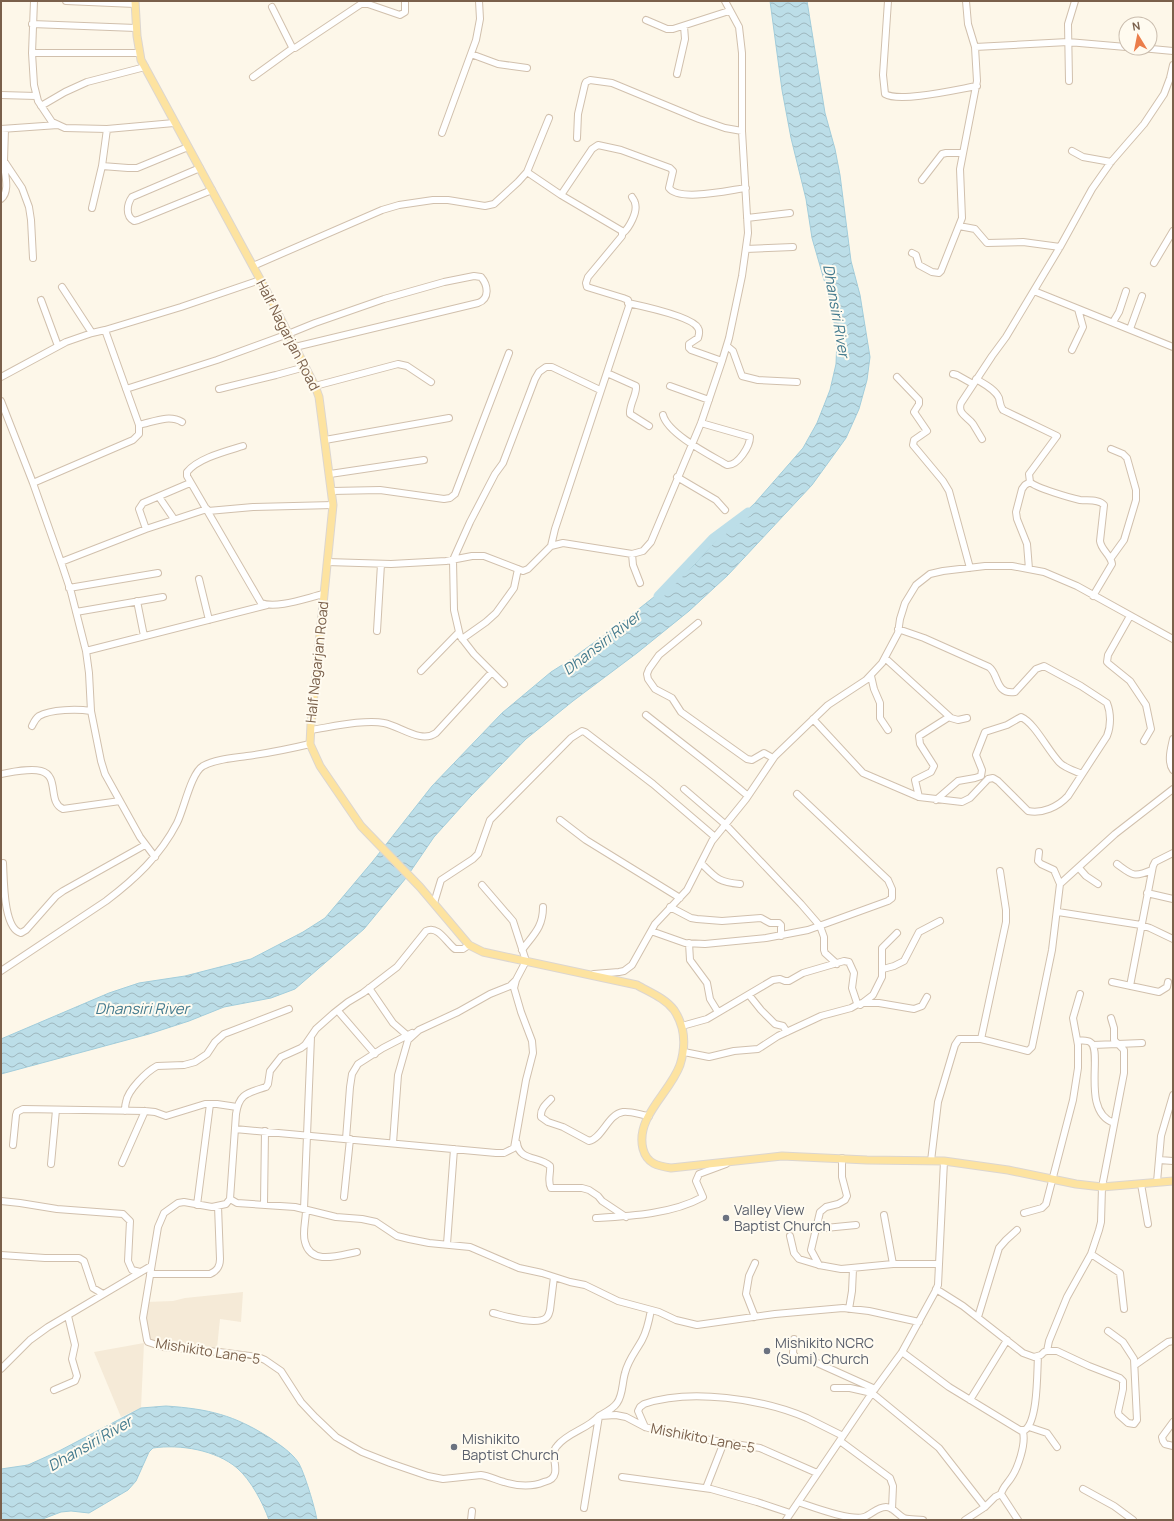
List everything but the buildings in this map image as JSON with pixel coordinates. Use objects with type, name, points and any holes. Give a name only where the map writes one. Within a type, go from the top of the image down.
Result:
[{"type":"main road","name":"Half Nagarjan Road","points":[[135,3],[139,53],[145,67],[253,266],[315,386],[319,397],[334,505],[327,562],[310,744],[320,766],[361,826],[420,886],[469,945]]},
{"type":"main road","points":[[469,945],[483,952],[637,985],[658,996],[673,1009],[682,1026],[685,1046],[675,1075],[648,1116],[644,1126],[642,1144],[645,1156],[653,1164],[679,1168],[782,1156],[867,1160],[944,1161],[999,1169],[1076,1184],[1102,1187],[1173,1181]]},
{"type":"street","points":[[34,1],[32,24],[32,73],[36,96],[48,117],[58,125],[65,128],[106,129],[174,122]]},
{"type":"street","points":[[66,1],[135,3]]},
{"type":"street","points":[[253,78],[294,48],[362,4],[368,4],[400,15],[405,12],[405,1]]},
{"type":"street","points":[[442,133],[471,54],[479,27],[479,1]]},
{"type":"street","points":[[327,562],[381,564],[452,560],[472,556],[484,556],[523,571],[528,569],[551,546],[563,543],[632,554],[643,551],[651,542],[700,423],[727,346],[741,281],[746,249],[748,233],[742,131],[742,53],[738,27],[725,1]]},
{"type":"street","points":[[888,1],[883,75],[885,94],[891,97],[924,96],[977,86]]},
{"type":"street","points":[[912,254],[916,255],[919,265],[932,272],[939,273],[962,218],[960,176],[963,153],[977,86],[975,47],[968,24],[966,1]]},
{"type":"street","points":[[1069,81],[1068,24],[1075,1]]},
{"type":"street","points":[[272,7],[288,41],[294,48]]},
{"type":"street","points":[[646,20],[670,29],[684,26],[729,11]]},
{"type":"street","points":[[32,24],[136,28]]},
{"type":"street","points":[[677,74],[685,39],[684,26]]},
{"type":"street","points":[[975,47],[1068,42],[1118,46]]},
{"type":"street","points":[[1158,50],[1173,51]]},
{"type":"street","points":[[32,53],[139,53]]},
{"type":"street","points":[[471,54],[498,64],[527,68]]},
{"type":"street","points":[[982,439],[973,424],[961,412],[959,407],[974,382],[1006,337],[1091,192],[1112,162],[1144,124],[1160,100],[1166,90],[1173,65]]},
{"type":"street","points":[[41,106],[65,92],[87,82],[145,67]]},
{"type":"street","points":[[577,138],[578,114],[585,84],[590,80],[612,83],[706,121],[725,128],[742,131]]},
{"type":"street","points":[[1,95],[36,96]]},
{"type":"street","points":[[253,266],[382,210],[399,205],[439,200],[491,205],[518,182],[527,172],[549,118]]},
{"type":"street","points":[[1,199],[4,197],[6,189],[3,129],[58,125]]},
{"type":"street","points":[[92,208],[102,166],[106,129]]},
{"type":"street","points":[[561,195],[592,149],[598,145],[621,150],[670,168],[673,171],[669,188],[672,192],[688,195],[746,188]]},
{"type":"street","points":[[102,166],[137,168],[188,147]]},
{"type":"street","points":[[1072,151],[1083,157],[1112,162]]},
{"type":"street","points":[[922,180],[942,154],[963,153]]},
{"type":"street","points":[[4,161],[22,188],[28,207],[31,220],[33,258]]},
{"type":"street","points":[[200,168],[132,197],[129,201],[128,211],[130,218],[134,221],[138,220],[212,190]]},
{"type":"street","points":[[527,172],[561,195],[619,229],[622,233]]},
{"type":"street","points":[[632,197],[636,205],[630,225],[588,277],[586,283],[588,287],[623,298],[628,300],[628,302],[677,316],[688,321],[697,327],[699,331],[698,338],[689,344],[689,348],[722,361]]},
{"type":"street","points":[[747,218],[790,214]]},
{"type":"street","points":[[959,226],[975,229],[987,243],[1023,242],[1060,247]]},
{"type":"street","points":[[1154,262],[1173,231]]},
{"type":"street","points":[[746,249],[793,247]]},
{"type":"street","points":[[126,389],[217,360],[288,334],[315,322],[384,299],[468,276],[481,277],[486,284],[487,290],[485,299],[482,302],[295,347]]},
{"type":"street","points":[[1,377],[58,346],[92,333],[260,280]]},
{"type":"street","points":[[62,287],[92,333]]},
{"type":"street","points":[[1034,291],[1173,347]]},
{"type":"street","points":[[1113,322],[1120,312],[1126,291]]},
{"type":"street","points":[[1130,329],[1142,296]]},
{"type":"street","points":[[41,300],[58,346]]},
{"type":"street","points":[[551,546],[555,529],[600,390],[607,373],[628,302]]},
{"type":"street","points":[[1072,350],[1083,327],[1078,309]]},
{"type":"street","points":[[33,484],[134,440],[139,434],[139,425],[105,330]]},
{"type":"street","points":[[727,346],[733,351],[742,376],[758,380],[797,382]]},
{"type":"street","points":[[332,491],[380,490],[444,499],[450,498],[455,494],[509,353]]},
{"type":"street","points":[[315,386],[398,364],[407,366],[431,382]]},
{"type":"street","points":[[219,389],[305,367]]},
{"type":"street","points":[[504,684],[462,639],[459,632],[454,610],[452,560],[495,474],[503,463],[539,372],[546,367],[552,367],[600,390]]},
{"type":"street","points":[[607,373],[636,386],[636,391],[630,407],[630,414],[649,426]]},
{"type":"street","points":[[952,374],[958,375],[993,390],[999,399],[1000,406],[1003,410],[1056,436],[1030,474],[1030,482]]},
{"type":"street","points":[[897,377],[919,400],[919,404],[914,412],[927,431],[914,440],[913,445],[943,482],[948,491],[970,568]]},
{"type":"street","points":[[670,386],[708,400]]},
{"type":"street","points":[[1,401],[61,562],[76,612],[86,651],[91,711],[105,774],[145,845],[154,857]]},
{"type":"street","points":[[663,415],[668,425],[691,444],[730,465],[736,462],[750,441],[749,435],[700,423]]},
{"type":"street","points":[[139,425],[170,418],[182,422]]},
{"type":"street","points":[[325,440],[449,418]]},
{"type":"street","points":[[243,446],[207,459],[194,465],[186,472],[190,483],[261,602],[267,605]]},
{"type":"street","points":[[1093,596],[1111,567],[1111,558],[1124,540],[1135,505],[1136,495],[1126,458],[1123,454],[1111,448]]},
{"type":"street","points":[[330,474],[424,460]]},
{"type":"street","points":[[677,477],[716,500],[725,510]]},
{"type":"street","points":[[1030,482],[1066,496],[1103,503],[1104,507],[1100,541],[1101,546],[1111,558]]},
{"type":"street","points":[[1029,569],[1027,544],[1017,519],[1016,512],[1022,489],[1030,482]]},
{"type":"street","points":[[146,529],[139,509],[143,503],[190,483]]},
{"type":"street","points":[[159,497],[174,520]]},
{"type":"street","points":[[61,562],[146,529],[207,510],[334,505]]},
{"type":"street","points":[[632,554],[633,565],[640,583]]},
{"type":"street","points":[[377,632],[381,564]]},
{"type":"street","points":[[588,975],[619,972],[632,965],[655,924],[687,890],[715,837],[748,796],[778,751],[828,705],[871,676],[885,658],[894,642],[903,607],[916,585],[930,574],[970,568],[1005,566],[1044,572],[1078,586],[1093,596],[1173,639]]},
{"type":"street","points":[[462,639],[496,613],[514,588],[518,569]]},
{"type":"street","points":[[69,588],[158,573]]},
{"type":"street","points":[[199,579],[209,620]]},
{"type":"street","points":[[86,651],[267,605],[277,605],[324,594]]},
{"type":"street","points":[[76,612],[162,597]]},
{"type":"street","points":[[137,602],[144,636]]},
{"type":"street","points":[[1130,616],[1108,655],[1107,662],[1130,681],[1146,705],[1151,729],[1144,740]]},
{"type":"street","points":[[698,623],[659,655],[649,668],[647,674],[648,679],[653,687],[670,696],[681,712],[746,759],[752,760],[764,753],[773,758]]},
{"type":"street","points":[[813,719],[863,773],[918,796],[936,800],[957,802],[966,801],[988,779],[993,778],[998,781],[1028,811],[1047,810],[1064,801],[1109,731],[1108,707],[1103,699],[1044,666],[1036,669],[1015,692],[1007,691],[998,684],[992,670],[989,668],[924,638],[898,629]]},
{"type":"street","points":[[420,672],[459,632]]},
{"type":"street","points":[[885,658],[949,716],[955,720],[967,718]]},
{"type":"street","points":[[311,730],[361,723],[382,722],[421,737],[431,737],[492,672]]},
{"type":"street","points":[[871,676],[874,689],[880,703],[880,718],[888,730]]},
{"type":"street","points":[[32,726],[35,720],[41,715],[74,709],[91,711]]},
{"type":"street","points":[[646,715],[748,796]]},
{"type":"street","points":[[918,796],[915,780],[931,772],[934,766],[919,741],[918,736],[949,716]]},
{"type":"street","points":[[936,800],[958,781],[981,776],[982,770],[976,755],[985,732],[1007,725],[1021,717],[1039,735],[1060,763],[1082,774]]},
{"type":"street","points":[[434,903],[441,880],[468,863],[478,854],[490,820],[572,738],[582,731],[586,732],[653,784],[715,837]]},
{"type":"street","points":[[1173,739],[1170,761],[1170,765],[1173,770]]},
{"type":"street","points":[[1,971],[106,901],[134,878],[165,844],[184,809],[194,776],[203,766],[225,759],[310,744]]},
{"type":"street","points":[[1,774],[42,771],[51,779],[56,802],[59,807],[63,809],[120,801]]},
{"type":"street","points":[[684,788],[726,825],[820,926],[824,937],[825,953],[837,964]]},
{"type":"street","points":[[1060,884],[1115,834],[1173,789]]},
{"type":"street","points":[[651,931],[678,942],[689,943],[713,943],[781,936],[820,926],[888,901],[892,898],[893,894],[888,880],[797,794]]},
{"type":"street","points":[[560,820],[586,840],[680,898]]},
{"type":"street","points":[[3,863],[9,918],[17,932],[21,933],[26,930],[56,896],[145,845]]},
{"type":"street","points":[[930,1161],[938,1102],[955,1045],[959,1039],[981,1039],[1025,1051],[1031,1050],[1052,950],[1058,912],[1060,884],[1054,870],[1038,861],[1039,852]]},
{"type":"street","points":[[1130,986],[1152,870],[1155,862],[1173,852]]},
{"type":"street","points":[[701,863],[715,877],[723,882],[740,884]]},
{"type":"street","points":[[1117,864],[1133,875],[1140,875],[1152,870]]},
{"type":"street","points":[[1079,868],[1086,876],[1098,884]]},
{"type":"street","points":[[981,1039],[1006,922],[1006,910],[1000,871]]},
{"type":"street","points":[[235,1129],[504,1153],[514,1148],[526,1080],[533,1053],[533,1045],[514,988],[516,980],[526,961],[516,929],[510,916],[482,885]]},
{"type":"street","points":[[1147,893],[1173,899]]},
{"type":"street","points":[[522,950],[541,924],[543,907]]},
{"type":"street","points":[[670,907],[697,919],[722,921],[761,918],[770,923],[779,923],[781,925],[781,936]]},
{"type":"street","points":[[1058,912],[1141,925],[1173,939]]},
{"type":"street","points":[[883,969],[904,961],[920,930],[940,921]]},
{"type":"street","points":[[218,1206],[220,1265],[217,1269],[210,1274],[150,1274],[158,1227],[164,1213],[178,1203],[212,1207],[226,1204],[230,1198],[237,1107],[242,1097],[268,1084],[270,1071],[281,1057],[285,1054],[297,1051],[305,1045],[316,1029],[338,1010],[401,963],[415,943],[426,931],[430,929],[441,934],[455,948],[463,949],[469,945]]},
{"type":"street","points":[[684,1052],[709,1057],[734,1051],[758,1049],[775,1037],[821,1016],[860,1004],[875,993],[882,977],[882,948],[897,933]]},
{"type":"street","points":[[689,943],[690,960],[707,983],[710,999],[718,1012]]},
{"type":"street","points":[[682,1026],[703,1020],[773,980],[780,979],[789,981],[803,973],[847,961],[854,973],[852,988],[856,1003],[879,1003],[914,1009],[922,1006],[927,997]]},
{"type":"street","points":[[344,1197],[350,1087],[352,1074],[358,1064],[383,1048],[458,1012],[490,994],[510,986],[516,980]]},
{"type":"street","points":[[1112,982],[1159,992],[1167,987],[1168,982]]},
{"type":"street","points":[[369,988],[395,1026],[408,1036]]},
{"type":"street","points":[[1024,1213],[1044,1207],[1074,1100],[1078,1062],[1078,1040],[1073,1018],[1080,994]]},
{"type":"street","points":[[749,995],[775,1024],[783,1026],[788,1032]]},
{"type":"street","points":[[125,1111],[128,1095],[149,1070],[156,1066],[184,1065],[195,1062],[207,1054],[215,1042],[224,1034],[289,1009]]},
{"type":"street","points":[[338,1010],[375,1054]]},
{"type":"street","points":[[1047,1351],[1049,1341],[1067,1297],[1091,1254],[1100,1222],[1102,1187],[1124,1073],[1124,1050],[1114,1040],[1114,1028],[1111,1018]]},
{"type":"street","points":[[393,1143],[399,1067],[408,1040],[419,1030]]},
{"type":"street","points":[[311,1037],[304,1241],[309,1250],[317,1257],[357,1252]]},
{"type":"street","points":[[1078,1040],[1089,1041],[1093,1045],[1096,1055],[1094,1079],[1098,1108],[1104,1118],[1114,1123]]},
{"type":"street","points":[[1093,1045],[1142,1043]]},
{"type":"street","points":[[1157,1182],[1161,1136],[1173,1095]]},
{"type":"street","points":[[551,1099],[542,1109],[541,1117],[548,1122],[589,1141],[595,1139],[612,1118],[619,1113],[626,1112],[648,1116]]},
{"type":"street","points":[[13,1145],[16,1115],[20,1110],[26,1108],[56,1110],[145,1111],[166,1116],[210,1104],[237,1107]]},
{"type":"street","points":[[197,1205],[210,1104]]},
{"type":"street","points":[[51,1164],[56,1110]]},
{"type":"street","points":[[122,1163],[145,1111]]},
{"type":"street","points":[[264,1204],[265,1132]]},
{"type":"street","points":[[516,1141],[517,1148],[521,1154],[550,1166],[549,1180],[551,1188],[582,1188],[589,1190],[598,1196],[602,1201],[626,1216]]},
{"type":"street","points":[[447,1244],[454,1149]]},
{"type":"street","points":[[818,1265],[811,1250],[820,1212],[838,1204],[846,1198],[842,1177],[842,1158]]},
{"type":"street","points":[[1159,1160],[1173,1162]]},
{"type":"street","points":[[786,1520],[873,1391],[902,1352],[938,1285],[944,1161]]},
{"type":"street","points":[[596,1218],[626,1216],[674,1208],[696,1200],[703,1197],[696,1181],[699,1174],[731,1162]]},
{"type":"street","points":[[1141,1184],[1148,1224]]},
{"type":"street","points":[[230,1198],[237,1203],[264,1204],[305,1210],[336,1217],[376,1222],[397,1236],[429,1243],[470,1247],[519,1268],[585,1285],[618,1301],[651,1310],[676,1320],[697,1325],[817,1310],[849,1309],[881,1313],[919,1322]]},
{"type":"street","points":[[1,1202],[20,1203],[57,1209],[123,1214],[130,1221],[128,1264],[132,1270],[140,1272]]},
{"type":"street","points":[[884,1214],[894,1264]]},
{"type":"street","points":[[815,1229],[856,1224]]},
{"type":"street","points":[[978,1318],[999,1248],[1017,1230]]},
{"type":"street","points":[[790,1236],[796,1257],[818,1265],[841,1269],[853,1269],[894,1264],[939,1264]]},
{"type":"street","points":[[1091,1254],[1120,1273],[1124,1308]]},
{"type":"street","points":[[1,1255],[45,1258],[78,1258],[84,1261],[93,1288],[103,1294]]},
{"type":"street","points":[[755,1263],[746,1294],[755,1317]]},
{"type":"street","points":[[1,1369],[30,1340],[48,1327],[151,1266]]},
{"type":"street","points":[[849,1309],[853,1269]]},
{"type":"street","name":"Mishikito Lane-5","points":[[150,1274],[143,1318],[148,1342],[163,1347],[218,1352],[265,1360],[281,1371],[305,1406],[336,1437],[362,1452],[428,1476],[443,1479],[481,1475],[527,1486],[546,1482],[554,1476],[556,1471],[554,1453],[555,1447],[576,1431],[594,1423],[599,1416],[620,1416],[666,1433],[760,1448],[818,1473]]},
{"type":"street","points":[[493,1313],[534,1321],[546,1319],[550,1310],[554,1277]]},
{"type":"street","points":[[936,1289],[963,1306],[1023,1353],[1034,1357],[1047,1351],[1057,1351],[1123,1381],[1119,1415],[1128,1423],[1134,1424],[1137,1420],[1135,1365],[1132,1355],[1123,1342],[1108,1331]]},
{"type":"street","points":[[584,1508],[599,1416],[610,1410],[620,1398],[625,1373],[633,1353],[642,1340],[649,1324],[651,1310]]},
{"type":"street","points":[[54,1390],[75,1381],[77,1376],[72,1359],[75,1345],[68,1316]]},
{"type":"street","points":[[794,1339],[793,1353],[796,1358],[815,1362],[873,1391],[939,1448],[985,1506]]},
{"type":"street","points":[[970,1400],[1007,1340]]},
{"type":"street","points":[[1135,1365],[1168,1342],[1173,1341]]},
{"type":"street","points":[[902,1352],[949,1387],[1020,1430],[1024,1436],[1018,1464],[1011,1478],[1004,1486],[1001,1494],[965,1520]]},
{"type":"street","points":[[1020,1430],[1025,1430],[1029,1427],[1038,1384],[1038,1356]]},
{"type":"street","points":[[834,1388],[850,1388],[873,1391]]},
{"type":"street","points":[[645,1426],[638,1411],[640,1407],[644,1404],[678,1398],[725,1398],[745,1400],[785,1410],[807,1418],[842,1438],[890,1478],[893,1486],[892,1509]]},
{"type":"street","points":[[1173,1422],[1162,1437],[1162,1441],[1165,1444],[1173,1446]]},
{"type":"street","points":[[1029,1427],[1046,1433],[1057,1447]]},
{"type":"street","points":[[706,1488],[724,1442]]},
{"type":"street","points":[[622,1477],[706,1488],[758,1502],[790,1513]]},
{"type":"street","points":[[1083,1489],[1114,1506],[1133,1520]]},
{"type":"street","points":[[1001,1494],[1018,1520]]},
{"type":"street","points":[[798,1502],[834,1515],[859,1518],[864,1517],[880,1508],[886,1507],[892,1509],[904,1518],[923,1520]]},
{"type":"street","points":[[471,1520],[472,1511]]},
{"type":"shaded area","points":[[243,1292],[241,1322],[220,1319],[217,1348],[164,1344],[152,1341],[148,1337],[143,1319],[146,1302],[173,1301],[185,1298]]},
{"type":"shaded area","points":[[144,1343],[141,1408],[121,1417],[94,1352]]},
{"type":"water","name":"Dhansiri River","points":[[770,1],[807,1],[825,113],[835,149],[840,175],[851,261],[860,295],[870,357],[867,380],[859,409],[846,438],[812,485],[728,575],[689,611],[526,739],[434,837],[406,878],[364,929],[295,989],[271,998],[224,1007],[189,1021],[149,1034],[1,1074],[1,1039],[109,993],[139,983],[185,976],[251,959],[303,932],[325,918],[373,861],[432,786],[502,713],[551,672],[621,623],[693,566],[718,538],[755,503],[803,448],[817,423],[830,390],[836,364],[837,340],[831,304],[812,238],[806,199],[791,138],[782,90]]},
{"type":"water","name":"Dhansiri River","points":[[166,1406],[195,1409],[221,1414],[257,1430],[281,1446],[298,1462],[309,1490],[317,1520],[269,1520],[256,1492],[237,1468],[219,1457],[208,1453],[186,1448],[164,1447],[153,1448],[149,1452],[136,1481],[128,1490],[89,1513],[71,1511],[61,1512],[40,1520],[1,1520],[1,1469],[28,1465],[59,1451],[141,1408]]},
{"type":"waterway","name":"Dhansiri River","points":[[658,596],[713,538],[748,512]]},
{"type":"place","name":"Valley View Baptist Church","points":[[726,1218]]},
{"type":"place","name":"Mishikito NCRC (Sumi) Church","points":[[767,1351]]},
{"type":"place","name":"Mishikito Baptist Church","points":[[454,1447]]}]
